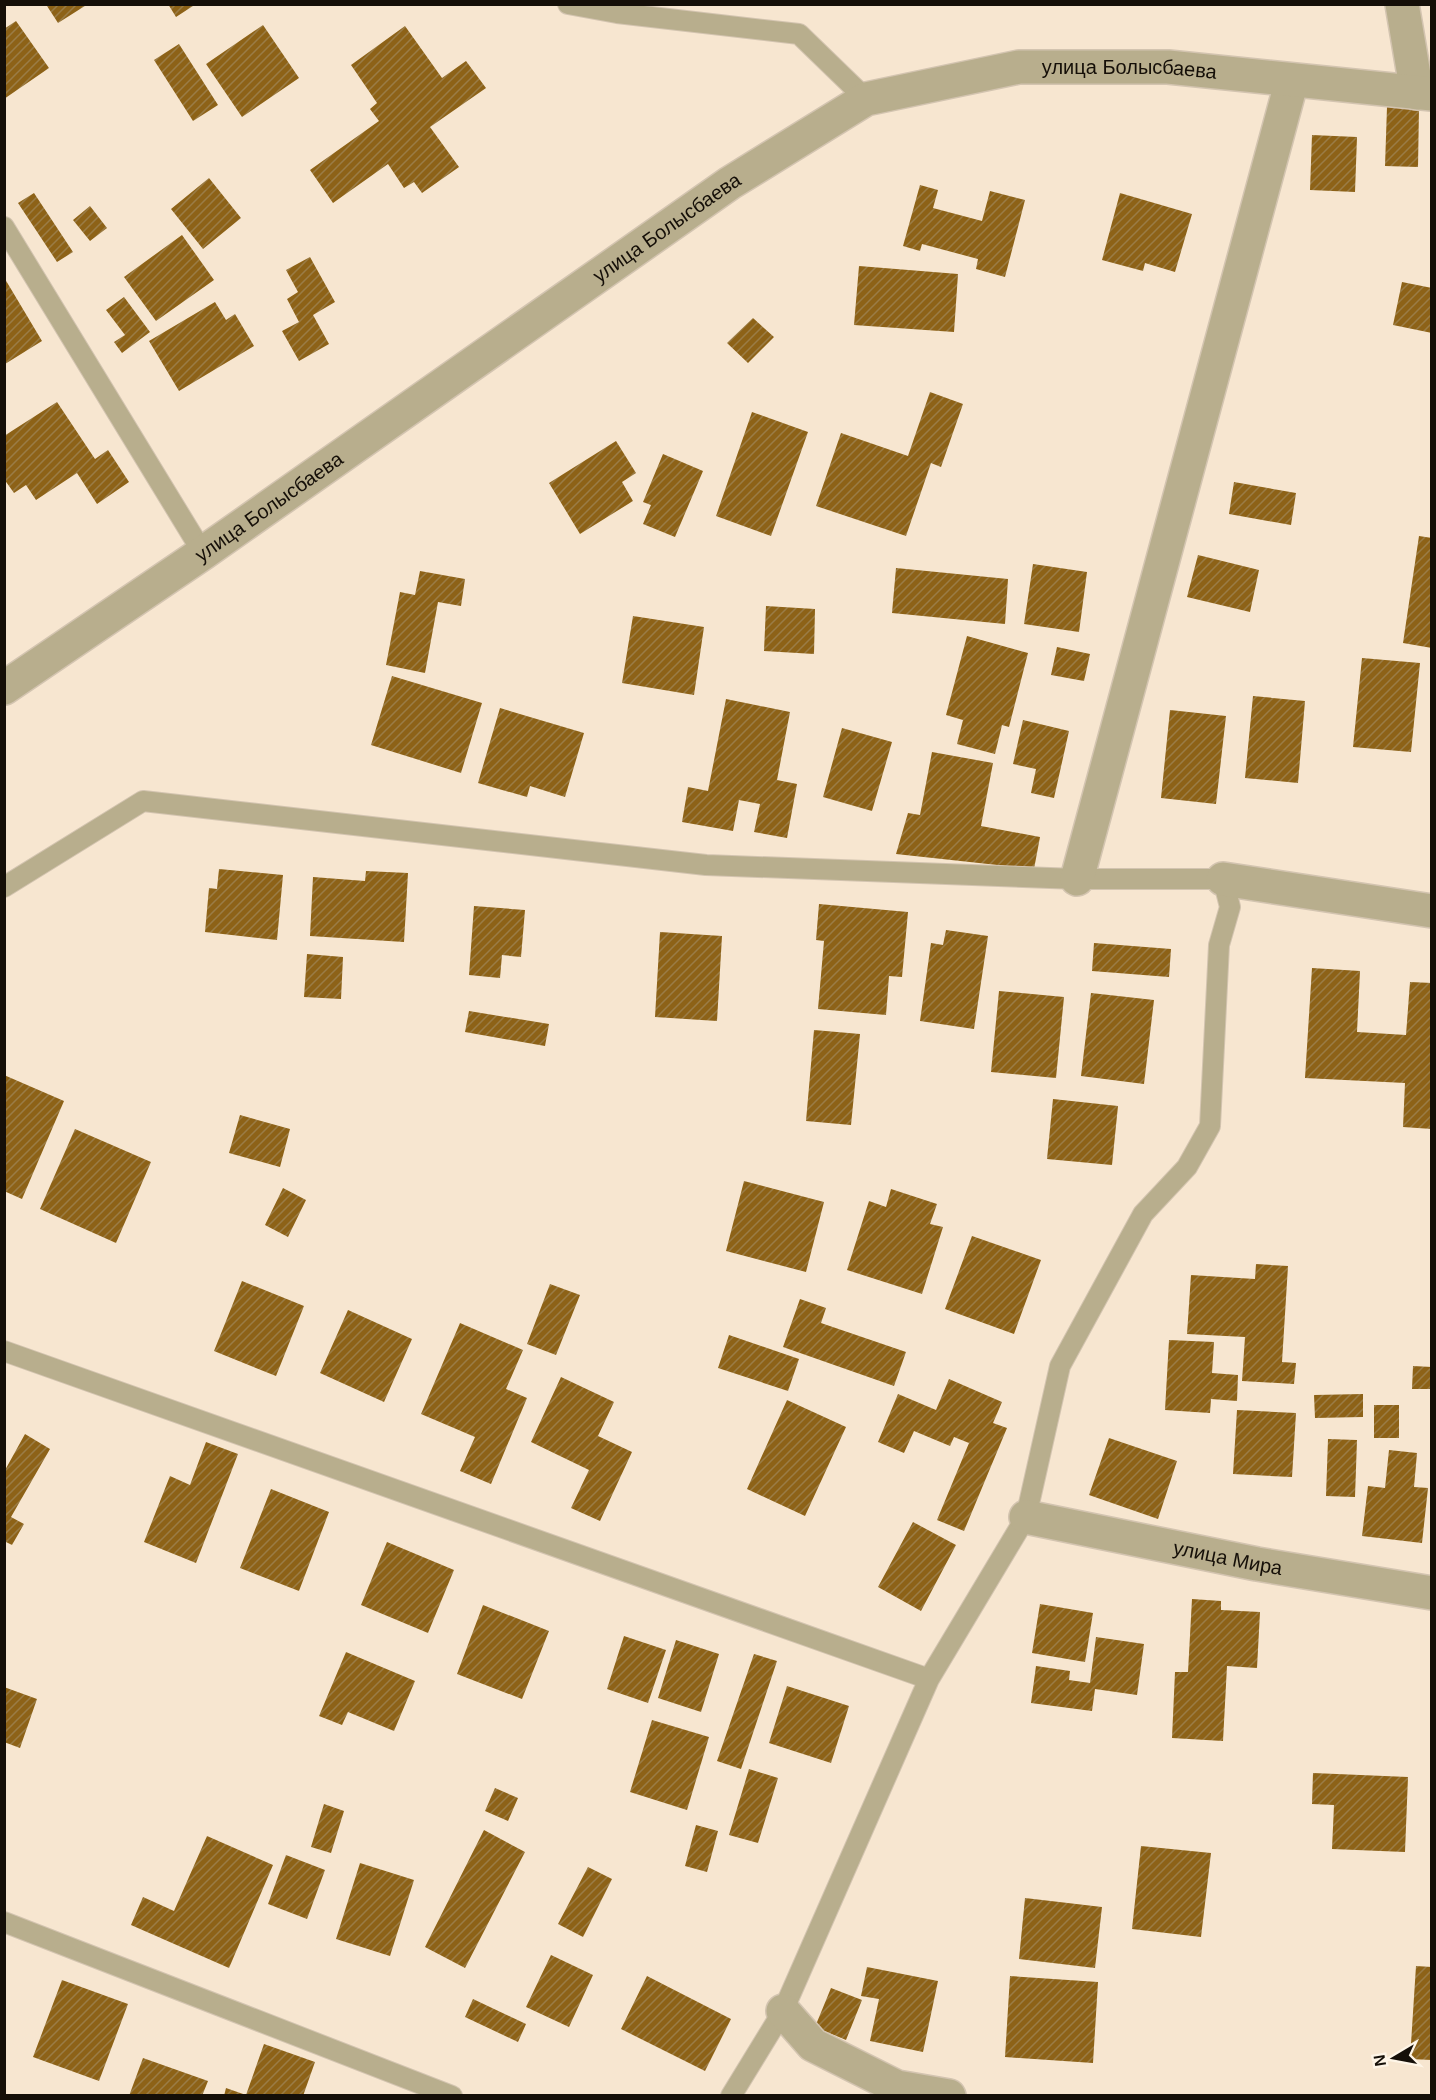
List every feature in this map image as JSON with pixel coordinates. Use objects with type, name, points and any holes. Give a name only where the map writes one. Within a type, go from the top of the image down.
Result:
[{"type":"street","points":[[1402,4],[1424,94]]},
{"type":"street","name":"улица Болысбаева","points":[[4,688],[203,553],[729,183],[866,99],[1019,67],[1168,67],[1424,94]]},
{"type":"street","points":[[1077,879],[1292,80]]},
{"type":"street","points":[[1223,879],[1431,911]]},
{"type":"street","name":"улица Мира","points":[[1026,1517],[1257,1564],[1431,1593]]},
{"type":"street","points":[[783,2011],[813,2045],[897,2087],[949,2096]]},
{"type":"lane","points":[[568,4],[617,14],[799,34],[866,99]]},
{"type":"lane","points":[[4,227],[203,553]]},
{"type":"lane","points":[[4,887],[143,801],[706,865],[1077,879],[1223,879],[1230,907],[1219,945],[1210,1126],[1187,1167],[1143,1214],[1060,1366],[1026,1517],[929,1679],[783,2011],[731,2096]]},
{"type":"lane","points":[[4,1351],[929,1679]]},
{"type":"lane","points":[[4,1922],[452,2096]]},
{"type":"building","points":[[49,4],[88,4],[58,23],[47,6]]},
{"type":"building","points":[[168,4],[196,4],[176,17]]},
{"type":"building","points":[[16,21],[49,68],[4,99],[4,29]]},
{"type":"building","points":[[263,25],[299,78],[242,117],[206,64]]},
{"type":"building","points":[[405,26],[442,78],[466,61],[486,88],[430,127],[459,167],[422,193],[414,182],[404,188],[388,164],[333,203],[310,170],[379,121],[370,109],[377,103],[351,65]]},
{"type":"building","points":[[179,44],[218,105],[193,121],[154,60]]},
{"type":"building","points":[[1387,107],[1419,108],[1418,167],[1385,166]]},
{"type":"building","points":[[1312,135],[1357,137],[1355,192],[1310,190]]},
{"type":"building","points":[[209,178],[241,218],[203,249],[171,209]]},
{"type":"building","points":[[920,185],[938,190],[933,208],[982,221],[990,191],[1025,200],[1005,277],[976,269],[978,259],[922,244],[920,251],[903,246]]},
{"type":"building","points":[[34,193],[73,252],[57,262],[18,203]]},
{"type":"building","points":[[1120,193],[1192,214],[1175,272],[1145,263],[1143,271],[1102,260]]},
{"type":"building","points":[[90,206],[107,228],[90,241],[73,220]]},
{"type":"building","points":[[182,235],[214,280],[156,321],[124,277]]},
{"type":"building","points":[[310,257],[335,302],[313,315],[329,344],[299,361],[282,331],[299,322],[287,299],[298,292],[286,270]]},
{"type":"building","points":[[859,266],[958,274],[954,332],[854,325]]},
{"type":"building","points":[[5,279],[42,341],[5,364]]},
{"type":"building","points":[[1402,282],[1432,288],[1432,333],[1393,325]]},
{"type":"building","points":[[124,297],[150,332],[122,353],[114,342],[125,335],[106,310]]},
{"type":"building","points":[[215,302],[226,320],[235,314],[254,346],[179,391],[149,341]]},
{"type":"building","points":[[753,318],[774,337],[748,363],[727,343]]},
{"type":"building","points":[[930,392],[963,404],[941,467],[931,463],[906,536],[816,506],[841,433],[908,456]]},
{"type":"building","points":[[57,402],[95,459],[108,450],[129,482],[97,504],[77,473],[36,500],[26,485],[14,493],[4,479],[4,436]]},
{"type":"building","points":[[752,412],[808,432],[771,536],[716,516]]},
{"type":"building","points":[[616,441],[636,473],[622,482],[633,501],[580,534],[549,483]]},
{"type":"building","points":[[663,454],[703,471],[675,537],[643,524],[651,505],[643,502]]},
{"type":"building","points":[[1234,482],[1296,493],[1291,525],[1229,514]]},
{"type":"building","points":[[1419,536],[1432,538],[1432,648],[1403,643]]},
{"type":"building","points":[[1198,555],[1259,570],[1250,612],[1187,597]]},
{"type":"building","points":[[1033,564],[1087,572],[1079,632],[1024,624]]},
{"type":"building","points":[[896,568],[1008,579],[1005,624],[892,613]]},
{"type":"building","points":[[420,571],[465,579],[461,606],[438,602],[425,673],[386,665],[400,592],[415,595]]},
{"type":"building","points":[[766,606],[815,609],[814,654],[764,651]]},
{"type":"building","points":[[633,616],[704,627],[694,695],[622,683]]},
{"type":"building","points":[[967,636],[1028,653],[1009,727],[1002,725],[995,754],[957,744],[963,720],[946,715]]},
{"type":"building","points":[[1057,647],[1090,654],[1084,681],[1051,675]]},
{"type":"building","points":[[1362,658],[1420,663],[1411,752],[1353,747]]},
{"type":"building","points":[[392,676],[482,703],[461,773],[371,745]]},
{"type":"building","points":[[1253,696],[1305,701],[1298,783],[1245,778]]},
{"type":"building","points":[[726,699],[790,712],[777,780],[797,784],[787,838],[754,832],[760,804],[739,800],[733,831],[682,822],[688,787],[708,791]]},
{"type":"building","points":[[500,708],[584,733],[565,797],[530,786],[527,797],[478,783]]},
{"type":"building","points":[[1170,710],[1226,716],[1216,804],[1161,798]]},
{"type":"building","points":[[1023,720],[1069,731],[1054,798],[1031,793],[1036,769],[1013,764]]},
{"type":"building","points":[[842,728],[892,742],[872,811],[823,797]]},
{"type":"building","points":[[932,752],[993,763],[981,826],[1040,837],[1034,869],[896,854],[908,813],[920,815]]},
{"type":"building","points":[[219,869],[283,875],[277,940],[205,932],[209,888],[217,889]]},
{"type":"building","points":[[366,871],[408,873],[404,942],[310,936],[313,877],[365,881]]},
{"type":"building","points":[[819,904],[908,912],[902,977],[889,976],[886,1015],[818,1009],[824,941],[816,940]]},
{"type":"building","points":[[474,906],[525,910],[521,957],[502,955],[500,978],[469,975]]},
{"type":"building","points":[[946,930],[988,936],[974,1029],[920,1021],[931,943],[943,945]]},
{"type":"building","points":[[660,932],[722,936],[717,1021],[655,1017]]},
{"type":"building","points":[[1094,943],[1171,949],[1169,977],[1092,971]]},
{"type":"building","points":[[307,954],[343,957],[341,999],[304,997]]},
{"type":"building","points":[[1312,968],[1360,971],[1357,1032],[1406,1035],[1410,982],[1432,983],[1432,1129],[1403,1127],[1405,1083],[1305,1078]]},
{"type":"building","points":[[999,991],[1064,997],[1056,1078],[991,1072]]},
{"type":"building","points":[[1091,993],[1154,1000],[1144,1084],[1081,1076]]},
{"type":"building","points":[[469,1011],[549,1024],[545,1046],[465,1032]]},
{"type":"building","points":[[814,1030],[860,1034],[851,1125],[806,1121]]},
{"type":"building","points":[[4,1075],[64,1101],[22,1199],[4,1191]]},
{"type":"building","points":[[1053,1099],[1118,1106],[1112,1165],[1047,1159]]},
{"type":"building","points":[[240,1115],[290,1129],[280,1167],[229,1153]]},
{"type":"building","points":[[75,1129],[151,1162],[116,1243],[40,1209]]},
{"type":"building","points":[[744,1181],[824,1202],[806,1272],[726,1251]]},
{"type":"building","points":[[283,1188],[306,1200],[288,1237],[265,1225]]},
{"type":"building","points":[[891,1189],[937,1204],[930,1224],[943,1227],[922,1294],[847,1270],[869,1201],[886,1207]]},
{"type":"building","points":[[972,1236],[1041,1260],[1014,1334],[945,1309]]},
{"type":"building","points":[[1256,1264],[1288,1266],[1282,1362],[1296,1363],[1294,1384],[1242,1381],[1245,1337],[1187,1334],[1191,1275],[1255,1279]]},
{"type":"building","points":[[242,1281],[304,1306],[276,1376],[214,1351]]},
{"type":"building","points":[[550,1284],[580,1295],[556,1355],[527,1344]]},
{"type":"building","points":[[800,1299],[826,1308],[821,1323],[906,1352],[894,1386],[783,1347]]},
{"type":"building","points":[[348,1310],[412,1339],[384,1402],[320,1373]]},
{"type":"building","points":[[460,1323],[523,1350],[506,1389],[527,1398],[491,1484],[460,1471],[475,1437],[421,1414]]},
{"type":"building","points":[[729,1335],[799,1359],[788,1391],[718,1368]]},
{"type":"building","points":[[1169,1340],[1214,1342],[1212,1373],[1238,1375],[1237,1401],[1211,1399],[1210,1413],[1165,1410]]},
{"type":"building","points":[[1413,1366],[1432,1367],[1432,1389],[1412,1389]]},
{"type":"building","points":[[561,1377],[614,1402],[598,1436],[632,1452],[600,1521],[571,1508],[589,1470],[531,1442]]},
{"type":"building","points":[[949,1379],[1002,1402],[993,1423],[1007,1428],[964,1531],[937,1520],[969,1443],[954,1437],[950,1446],[914,1431],[904,1453],[878,1442],[898,1394],[936,1410]]},
{"type":"building","points":[[1363,1394],[1363,1417],[1315,1418],[1314,1395]]},
{"type":"building","points":[[787,1400],[846,1427],[805,1516],[747,1489]]},
{"type":"building","points":[[1374,1405],[1399,1405],[1399,1438],[1374,1438]]},
{"type":"building","points":[[1237,1410],[1296,1413],[1292,1477],[1233,1474]]},
{"type":"building","points":[[25,1434],[50,1449],[11,1517],[24,1524],[12,1545],[4,1541],[4,1472]]},
{"type":"building","points":[[1109,1438],[1177,1461],[1158,1519],[1089,1495]]},
{"type":"building","points":[[1328,1439],[1357,1440],[1355,1497],[1326,1496]]},
{"type":"building","points":[[206,1442],[238,1454],[196,1563],[144,1542],[170,1476],[190,1485]]},
{"type":"building","points":[[1389,1450],[1417,1453],[1414,1487],[1428,1488],[1422,1543],[1362,1536],[1368,1486],[1385,1488]]},
{"type":"building","points":[[271,1489],[329,1512],[299,1591],[240,1568]]},
{"type":"building","points":[[913,1522],[956,1545],[921,1611],[878,1587]]},
{"type":"building","points":[[387,1542],[454,1570],[428,1633],[361,1605]]},
{"type":"building","points":[[1192,1599],[1221,1601],[1221,1610],[1260,1612],[1257,1668],[1227,1666],[1223,1741],[1172,1738],[1175,1672],[1188,1672]]},
{"type":"building","points":[[1040,1604],[1093,1613],[1085,1662],[1032,1653]]},
{"type":"building","points":[[483,1605],[549,1631],[522,1699],[457,1674]]},
{"type":"building","points":[[624,1636],[666,1650],[648,1703],[607,1689]]},
{"type":"building","points":[[1096,1637],[1144,1644],[1137,1695],[1095,1689],[1092,1711],[1031,1703],[1036,1666],[1070,1671],[1069,1680],[1090,1683]]},
{"type":"building","points":[[676,1640],[719,1654],[701,1712],[658,1698]]},
{"type":"building","points":[[346,1652],[415,1681],[394,1731],[348,1712],[342,1725],[319,1716]]},
{"type":"building","points":[[754,1654],[777,1661],[741,1769],[717,1761]]},
{"type":"building","points":[[787,1686],[849,1706],[831,1763],[769,1743]]},
{"type":"building","points":[[4,1687],[37,1699],[20,1748],[4,1742]]},
{"type":"building","points":[[652,1720],[709,1737],[687,1810],[630,1792]]},
{"type":"building","points":[[749,1769],[778,1778],[758,1843],[729,1835]]},
{"type":"building","points":[[1313,1773],[1408,1777],[1405,1852],[1332,1849],[1334,1805],[1312,1804]]},
{"type":"building","points":[[495,1788],[518,1798],[508,1821],[485,1811]]},
{"type":"building","points":[[324,1804],[344,1811],[331,1853],[311,1847]]},
{"type":"building","points":[[696,1825],[718,1831],[707,1872],[685,1866]]},
{"type":"building","points":[[484,1830],[525,1852],[465,1968],[425,1947]]},
{"type":"building","points":[[207,1836],[273,1865],[229,1968],[131,1925],[143,1897],[174,1911]]},
{"type":"building","points":[[1141,1846],[1211,1853],[1201,1937],[1132,1929]]},
{"type":"building","points":[[286,1855],[325,1870],[307,1919],[268,1904]]},
{"type":"building","points":[[360,1863],[414,1880],[390,1956],[336,1939]]},
{"type":"building","points":[[588,1867],[612,1879],[583,1937],[558,1924]]},
{"type":"building","points":[[1025,1898],[1102,1907],[1095,1968],[1019,1959]]},
{"type":"building","points":[[551,1955],[593,1975],[569,2027],[526,2007]]},
{"type":"building","points":[[1416,1966],[1432,1967],[1432,2060],[1410,2059]]},
{"type":"building","points":[[867,1967],[938,1981],[923,2052],[870,2041],[879,1999],[861,1996]]},
{"type":"building","points":[[647,1976],[731,2019],[705,2071],[621,2029]]},
{"type":"building","points":[[1010,1976],[1098,1982],[1093,2063],[1005,2057]]},
{"type":"building","points":[[62,1980],[128,2004],[99,2081],[33,2057]]},
{"type":"building","points":[[831,1988],[862,2000],[846,2040],[815,2027]]},
{"type":"building","points":[[473,1999],[526,2024],[518,2042],[465,2017]]},
{"type":"building","points":[[264,2044],[315,2062],[303,2096],[224,2096],[226,2088],[246,2095]]},
{"type":"building","points":[[143,2058],[208,2081],[202,2096],[129,2096]]}]
